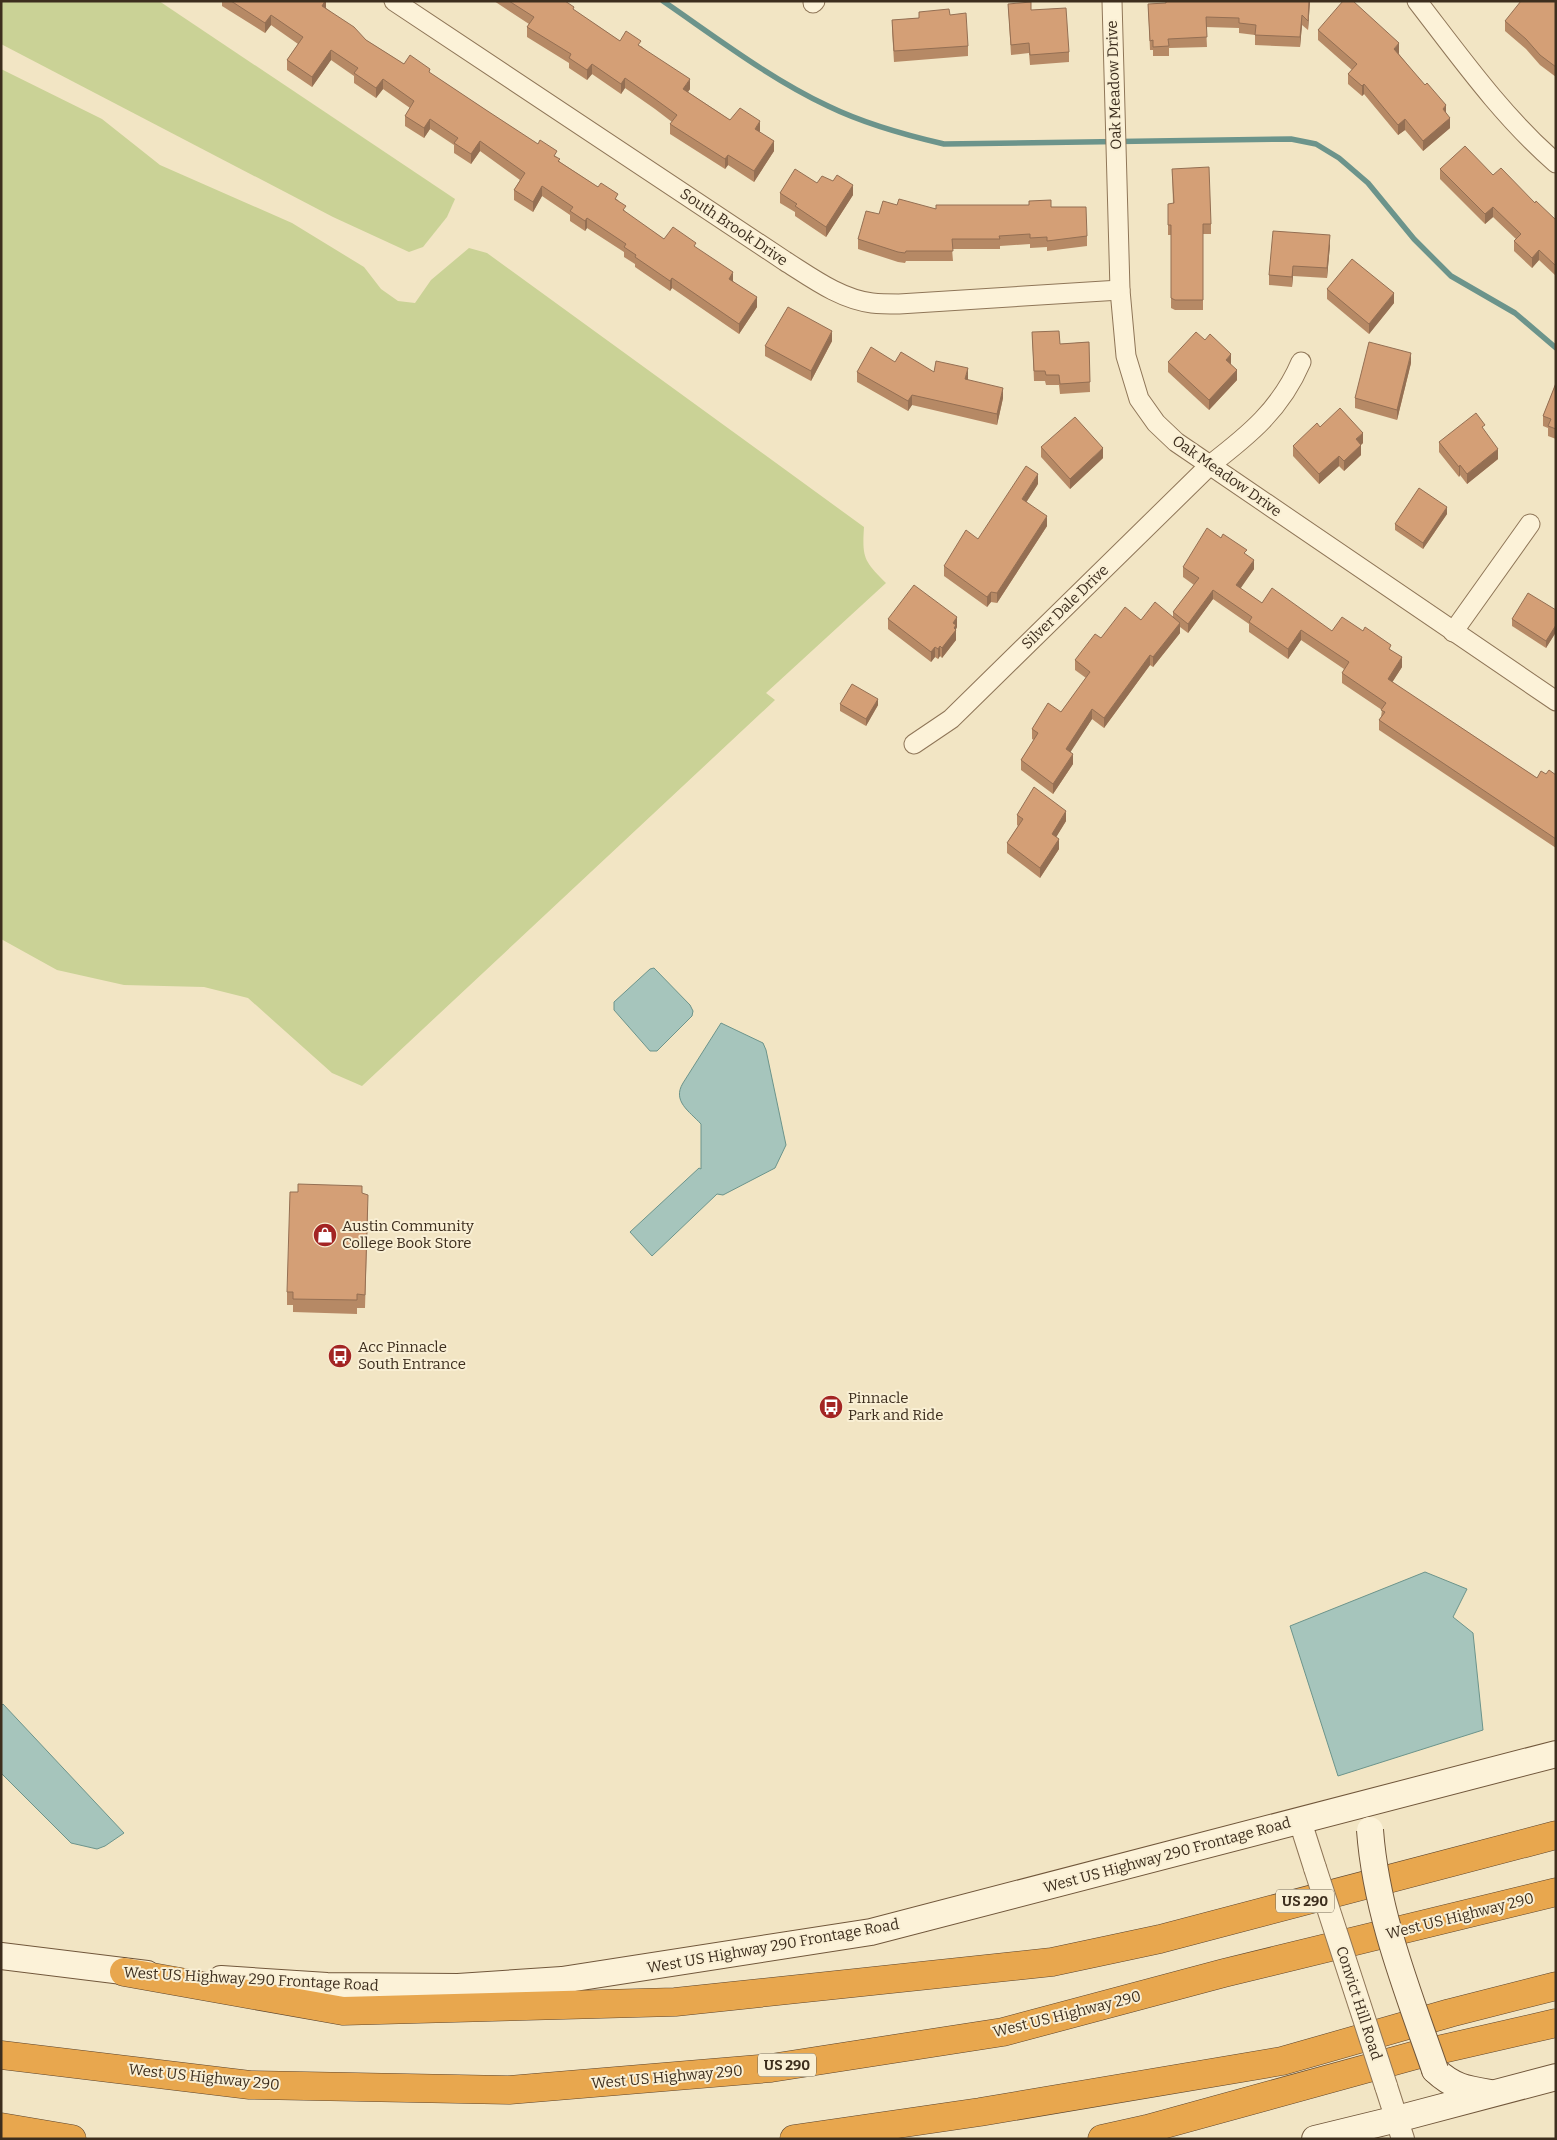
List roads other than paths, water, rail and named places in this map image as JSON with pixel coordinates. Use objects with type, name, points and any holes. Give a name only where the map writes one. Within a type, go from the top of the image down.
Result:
[{"type":"highway","name":"US 290","points":[[124,1972],[343,2011],[675,2002],[1052,1962],[1160,1939],[1556,1835]]},
{"type":"highway","name":"West US Highway 290","points":[[1,2054],[250,2085],[509,2090],[771,2068],[1003,2032],[1224,1973],[1556,1892]]},
{"type":"highway","points":[[794,2139],[980,2112],[1282,2061],[1450,2013],[1556,1986]]},
{"type":"highway","points":[[1425,2062],[1556,2001]]},
{"type":"highway","points":[[1102,2139],[1147,2130],[1425,2062],[1556,2023]]},
{"type":"highway","points":[[1,2127],[72,2139]]},
{"type":"main road","name":"West US Highway 290 Frontage Road","points":[[1,1956],[124,1972],[327,1986],[458,1987],[562,1980],[872,1932],[1556,1754]]},
{"type":"main road","points":[[1398,1795],[1370,1830],[1372,1859],[1379,1898],[1404,1981],[1425,2062],[1447,2082],[1465,2089],[1492,2094]]},
{"type":"main road","points":[[1315,2139],[1400,2129],[1492,2094],[1556,2077]]},
{"type":"street","name":"South Brook Drive","points":[[394,1],[785,261],[822,285],[849,297],[871,303],[899,304],[1120,290]]},
{"type":"street","name":"Oak Meadow Drive","points":[[1112,1],[1120,290],[1126,356],[1139,399],[1166,434],[1556,701]]},
{"type":"street","points":[[1417,1],[1478,80],[1526,137],[1556,163]]},
{"type":"street","name":"Silver Dale Drive","points":[[914,744],[951,719],[1210,465],[1239,443],[1280,401],[1291,384],[1301,362]]},
{"type":"street","points":[[1453,632],[1530,524]]},
{"type":"street","name":"Convict Hill Road","points":[[1300,1821],[1400,2129]]},
{"type":"water","points":[[654,968],[690,1005],[693,1011],[692,1016],[657,1051],[650,1051],[614,1010],[614,1002],[650,969]]},
{"type":"water","points":[[721,1023],[763,1043],[786,1145],[775,1168],[723,1195],[717,1194],[652,1256],[630,1232],[699,1168],[701,1169],[701,1124],[683,1105],[679,1095],[683,1083]]},
{"type":"water","points":[[1425,1572],[1467,1589],[1453,1617],[1473,1633],[1483,1730],[1338,1776],[1290,1626]]},
{"type":"water","points":[[3,1704],[124,1833],[97,1849],[71,1843],[1,1773],[1,1706]]},
{"type":"waterway","points":[[663,1],[744,57],[806,95],[871,124],[944,144],[1291,139],[1316,144],[1339,158],[1368,183],[1414,239],[1451,276],[1515,313],[1556,348]]},
{"type":"place","name":"Austin Community College Book Store","points":[[325,1235]]},
{"type":"place","name":"Acc Pinnacle South Entrance","points":[[340,1356]]},
{"type":"place","name":"Pinnacle Park and Ride","points":[[831,1407]]}]
